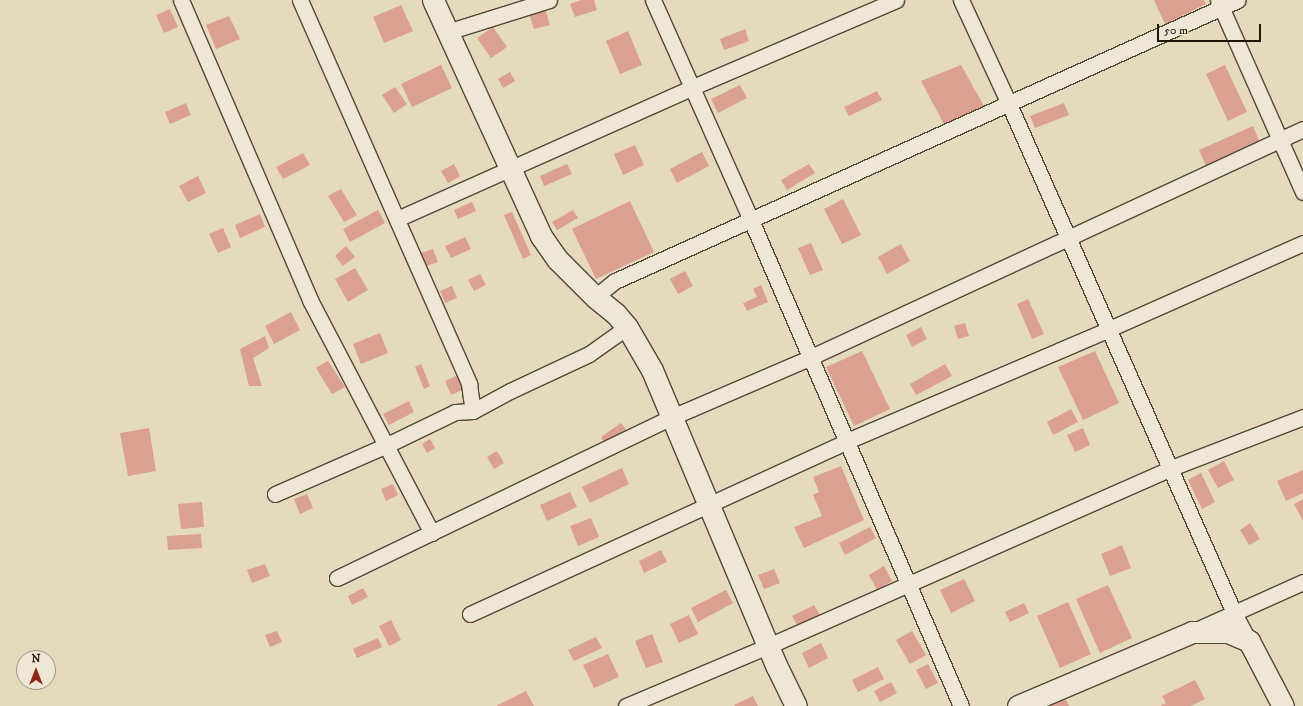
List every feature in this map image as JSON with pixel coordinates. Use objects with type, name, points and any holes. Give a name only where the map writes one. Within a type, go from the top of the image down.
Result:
[{"type":"street","points":[[181,0],[310,300],[385,446],[432,533]]},
{"type":"street","points":[[300,0],[469,384],[474,411]]},
{"type":"street","points":[[433,0],[541,236],[557,259],[595,297],[616,314],[627,327],[652,370],[768,646],[796,706]]},
{"type":"street","points":[[447,32],[549,0]]},
{"type":"street","points":[[653,0],[693,87],[811,357],[961,706]]},
{"type":"street","points":[[397,219],[693,87],[896,0]]},
{"type":"street","points":[[960,0],[1009,104],[1234,613],[1283,706]]},
{"type":"street","points":[[595,297],[615,282],[1009,104],[1220,4],[1238,0]]},
{"type":"street","points":[[1220,4],[1281,139],[1303,192]]},
{"type":"street","points":[[337,578],[672,417],[811,357],[1303,129]]},
{"type":"street","points":[[470,614],[847,441],[1109,329],[1303,242]]},
{"type":"street","points":[[275,494],[385,446],[455,412],[474,411],[510,391],[589,354],[627,327]]},
{"type":"street","points":[[626,706],[768,646],[1171,468],[1303,416]]},
{"type":"street","points":[[1018,706],[1192,632],[1303,582]]},
{"type":"street","points":[[1192,632],[1228,632],[1249,641]]},
{"type":"building","points":[[581,0],[594,0],[597,10],[575,17],[570,4]]},
{"type":"building","points":[[1154,0],[1204,0],[1206,4],[1165,24]]},
{"type":"building","points":[[401,5],[413,31],[384,43],[373,17]]},
{"type":"building","points":[[170,9],[178,27],[164,33],[156,15]]},
{"type":"building","points":[[545,9],[550,25],[534,29],[529,14]]},
{"type":"building","points":[[229,16],[240,39],[216,49],[206,25]]},
{"type":"building","points":[[493,27],[507,47],[491,58],[477,38]]},
{"type":"building","points":[[745,29],[749,41],[724,50],[720,39]]},
{"type":"building","points":[[628,31],[642,65],[620,74],[606,41]]},
{"type":"building","points":[[441,65],[452,88],[412,107],[401,84]]},
{"type":"building","points":[[961,65],[984,106],[944,124],[921,81]]},
{"type":"building","points":[[1225,65],[1247,112],[1228,121],[1206,74]]},
{"type":"building","points":[[510,72],[515,81],[503,88],[498,79]]},
{"type":"building","points":[[740,85],[747,98],[718,113],[711,99]]},
{"type":"building","points":[[395,87],[407,104],[394,113],[382,95]]},
{"type":"building","points":[[877,91],[882,100],[849,116],[844,107]]},
{"type":"building","points":[[186,103],[191,115],[170,124],[165,112]]},
{"type":"building","points":[[1064,103],[1069,115],[1035,128],[1030,116]]},
{"type":"building","points":[[1253,126],[1260,143],[1206,166],[1199,150]]},
{"type":"building","points":[[635,145],[644,165],[623,175],[614,154]]},
{"type":"building","points":[[702,152],[709,166],[677,183],[670,169]]},
{"type":"building","points":[[303,153],[310,165],[283,179],[276,167]]},
{"type":"building","points":[[454,164],[460,176],[448,183],[441,171]]},
{"type":"building","points":[[567,164],[572,174],[544,186],[540,176]]},
{"type":"building","points":[[809,164],[815,173],[787,190],[781,180]]},
{"type":"building","points":[[198,176],[206,193],[188,202],[179,186]]},
{"type":"building","points":[[341,189],[357,215],[344,222],[328,196]]},
{"type":"building","points":[[843,199],[861,235],[842,244],[824,209]]},
{"type":"building","points":[[630,201],[654,252],[596,279],[572,229]]},
{"type":"building","points":[[472,202],[476,211],[458,219],[454,210]]},
{"type":"building","points":[[378,210],[385,223],[350,242],[343,229]]},
{"type":"building","points":[[573,210],[578,218],[557,230],[552,222]]},
{"type":"building","points":[[512,212],[531,255],[523,259],[504,215]]},
{"type":"building","points":[[260,214],[265,227],[240,238],[235,225]]},
{"type":"building","points":[[223,228],[231,247],[218,253],[209,234]]},
{"type":"building","points":[[465,237],[471,249],[451,258],[445,246]]},
{"type":"building","points":[[811,243],[823,270],[810,275],[798,248]]},
{"type":"building","points":[[901,244],[910,261],[887,274],[878,257]]},
{"type":"building","points":[[346,246],[355,257],[343,266],[335,256]]},
{"type":"building","points":[[433,249],[438,262],[426,266],[421,253]]},
{"type":"building","points":[[355,268],[368,290],[348,302],[335,279]]},
{"type":"building","points":[[685,271],[693,286],[678,294],[670,279]]},
{"type":"building","points":[[480,274],[486,285],[474,291],[468,280]]},
{"type":"building","points":[[761,285],[768,302],[747,311],[743,303],[757,297],[753,289]]},
{"type":"building","points":[[452,286],[457,298],[445,303],[440,291]]},
{"type":"building","points":[[1028,299],[1044,334],[1032,339],[1017,304]]},
{"type":"building","points":[[291,312],[300,330],[274,344],[265,326]]},
{"type":"building","points":[[965,323],[969,336],[958,339],[954,326]]},
{"type":"building","points":[[921,327],[927,339],[912,347],[906,335]]},
{"type":"building","points":[[380,333],[388,353],[361,364],[353,344]]},
{"type":"building","points":[[265,336],[269,348],[253,358],[262,386],[249,386],[240,349]]},
{"type":"building","points":[[862,351],[890,409],[854,426],[826,367]]},
{"type":"building","points":[[1095,351],[1119,403],[1083,420],[1058,367]]},
{"type":"building","points":[[328,361],[345,387],[332,394],[316,368]]},
{"type":"building","points":[[421,364],[430,386],[424,389],[415,367]]},
{"type":"building","points":[[945,364],[952,376],[916,395],[910,384]]},
{"type":"building","points":[[458,375],[464,389],[451,395],[445,381]]},
{"type":"building","points":[[409,401],[414,412],[389,425],[383,414]]},
{"type":"building","points":[[1071,409],[1078,422],[1053,435],[1047,422]]},
{"type":"building","points":[[621,423],[627,431],[606,445],[601,437]]},
{"type":"building","points":[[149,428],[156,471],[128,476],[120,433]]},
{"type":"building","points":[[1083,428],[1090,445],[1075,452],[1067,435]]},
{"type":"building","points":[[430,439],[435,448],[427,453],[422,444]]},
{"type":"building","points":[[497,451],[504,463],[494,469],[487,457]]},
{"type":"building","points":[[1224,461],[1234,480],[1218,488],[1208,470]]},
{"type":"building","points":[[841,466],[864,520],[804,548],[794,527],[822,516],[813,495],[819,492],[813,477]]},
{"type":"building","points":[[622,468],[629,484],[590,503],[582,487]]},
{"type":"building","points":[[1303,470],[1303,493],[1286,501],[1277,481]]},
{"type":"building","points":[[1201,473],[1215,502],[1202,509],[1188,480]]},
{"type":"building","points":[[393,484],[398,495],[386,501],[381,489]]},
{"type":"building","points":[[570,492],[577,507],[547,521],[540,505]]},
{"type":"building","points":[[307,494],[313,508],[300,514],[294,499]]},
{"type":"building","points":[[1303,499],[1303,521],[1294,504]]},
{"type":"building","points":[[202,502],[204,527],[181,529],[178,504]]},
{"type":"building","points":[[591,518],[599,537],[578,546],[570,526]]},
{"type":"building","points":[[1250,523],[1260,539],[1249,545],[1240,530]]},
{"type":"building","points":[[870,527],[876,538],[845,555],[839,543]]},
{"type":"building","points":[[201,534],[202,548],[168,550],[167,536]]},
{"type":"building","points":[[1122,545],[1131,568],[1110,576],[1101,554]]},
{"type":"building","points":[[661,550],[667,562],[644,573],[639,561]]},
{"type":"building","points":[[265,564],[270,576],[252,583],[247,570]]},
{"type":"building","points":[[884,566],[892,581],[877,590],[869,575]]},
{"type":"building","points":[[774,569],[780,583],[764,589],[758,575]]},
{"type":"building","points":[[964,579],[975,601],[951,613],[940,590]]},
{"type":"building","points":[[1108,585],[1132,638],[1100,653],[1076,599]]},
{"type":"building","points":[[363,588],[368,597],[352,605],[348,596]]},
{"type":"building","points":[[726,590],[733,603],[698,622],[691,608]]},
{"type":"building","points":[[1068,602],[1091,654],[1060,668],[1037,616]]},
{"type":"building","points":[[1024,603],[1029,613],[1010,622],[1005,612]]},
{"type":"building","points":[[814,605],[820,615],[798,626],[792,616]]},
{"type":"building","points":[[689,615],[698,634],[679,643],[670,624]]},
{"type":"building","points":[[391,620],[401,640],[389,646],[379,626]]},
{"type":"building","points":[[277,631],[282,642],[270,647],[265,635]]},
{"type":"building","points":[[912,631],[926,655],[910,664],[896,640]]},
{"type":"building","points":[[652,634],[663,662],[646,668],[635,641]]},
{"type":"building","points":[[596,637],[602,648],[574,661],[568,650]]},
{"type":"building","points":[[378,638],[382,647],[357,658],[353,649]]},
{"type":"building","points":[[821,643],[828,658],[809,668],[802,653]]},
{"type":"building","points":[[608,654],[619,677],[594,688],[583,665]]},
{"type":"building","points":[[928,664],[938,683],[926,689],[916,670]]},
{"type":"building","points":[[878,667],[884,679],[858,692],[852,680]]},
{"type":"building","points":[[1195,680],[1205,699],[1191,706],[1160,706],[1166,703],[1162,696]]},
{"type":"building","points":[[891,682],[897,693],[880,702],[874,691]]},
{"type":"building","points":[[526,691],[534,706],[496,706]]},
{"type":"building","points":[[753,696],[758,706],[734,705]]},
{"type":"building","points":[[1064,696],[1069,706],[1050,706],[1049,703]]}]
